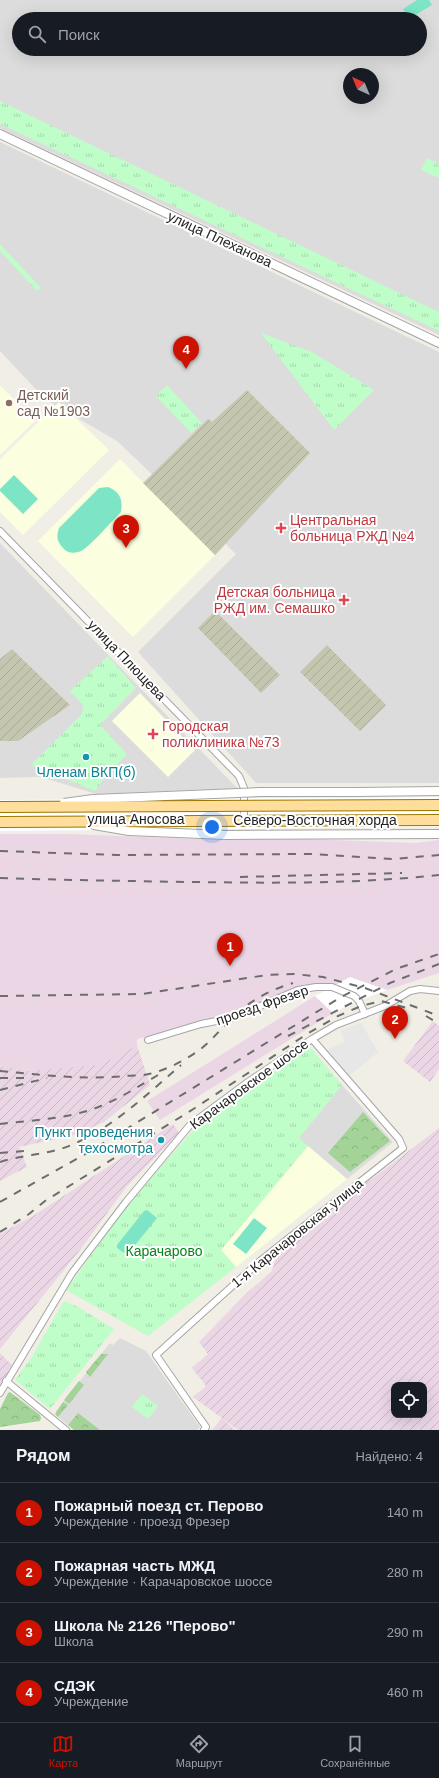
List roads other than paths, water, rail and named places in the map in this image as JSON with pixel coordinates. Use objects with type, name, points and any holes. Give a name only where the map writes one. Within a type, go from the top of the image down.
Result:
[{"type":"main road","name":"Северо-Восточная хорда","points":[[0,808],[439,806]]},
{"type":"main road","name":"Северо-Восточная хорда","points":[[0,820],[77,822],[439,818]]},
{"type":"street","name":"улица Плеханова","points":[[0,134],[439,343]]},
{"type":"street","name":"улица Плющева","points":[[0,531],[239,776],[244,788],[244,819]]},
{"type":"street","points":[[38,807],[93,799],[260,792],[439,791]]},
{"type":"street","name":"улица Аносова","points":[[0,808],[439,806]]},
{"type":"street","name":"улица Аносова","points":[[0,820],[439,818]]},
{"type":"street","points":[[77,822],[129,831],[226,834],[439,834]]},
{"type":"street","name":"проезд Фрезер","points":[[148,1040],[201,1024],[232,1018],[298,990],[316,987],[332,987],[354,996],[359,1001],[365,1014]]},
{"type":"street","name":"Карачаровское шоссе","points":[[0,1393],[57,1295],[72,1273],[126,1202],[190,1125],[248,1082],[312,1039],[336,1025],[385,1006],[410,991],[420,989],[439,991]]},
{"type":"street","name":"1-я Карачаровская улица","points":[[204,1430],[206,1427],[156,1355],[260,1261],[403,1148],[399,1139],[312,1039]]},
{"type":"street","points":[[6,1382],[66,1430]]},
{"type":"railway","points":[[0,851],[116,855],[310,854],[393,859],[439,855]]},
{"type":"railway","points":[[240,877],[402,873]]},
{"type":"railway","points":[[0,878],[284,883],[377,880],[439,875]]},
{"type":"railway","points":[[0,1202],[89,1152],[341,997],[396,969],[439,954]]},
{"type":"railway","points":[[288,1036],[390,983],[439,964]]},
{"type":"railway","points":[[0,996],[142,994],[267,975],[294,974],[323,977],[365,988],[439,1016]]},
{"type":"railway","points":[[0,1071],[94,1077],[149,1074],[175,1065],[187,1058],[208,1043],[233,1017],[254,1001],[269,992],[293,983]]},
{"type":"railway","points":[[0,1232],[29,1214],[45,1201],[195,1108],[307,1034],[338,1016],[361,1006],[381,1001],[407,1008]]},
{"type":"railway","points":[[426,1016],[439,1024]]},
{"type":"railway","points":[[0,1162],[57,1150],[91,1136],[123,1114],[181,1065]]},
{"type":"railway","points":[[0,1124],[77,1114],[116,1099],[158,1075]]},
{"type":"railway","points":[[0,1078],[25,1078]]},
{"type":"railway","points":[[0,1090],[47,1078]]},
{"type":"railway","points":[[0,1153],[24,1151]]},
{"type":"place","name":"СДЭК","points":[[186,369]]},
{"type":"place","name":"Детский сад №1903","points":[[9,403]]},
{"type":"place","name":"Центральная больница РЖД №4","points":[[281,528]]},
{"type":"place","name":"Школа № 2126 \"Перово\"","points":[[126,548]]},
{"type":"place","name":"Детская больница РЖД им. Семашко","points":[[344,600]]},
{"type":"place","name":"Городская поликлиника №73","points":[[153,734]]},
{"type":"place","name":"Членам ВКП(б)","points":[[86,757]]},
{"type":"place","name":"Пожарный поезд ст. Перово","points":[[230,966]]},
{"type":"place","name":"Пожарная часть МЖД","points":[[395,1039]]},
{"type":"place","name":"Пункт проведения техосмотра","points":[[161,1140]]},
{"type":"park label","name":"Карачарово","points":[[164,1251]]}]
